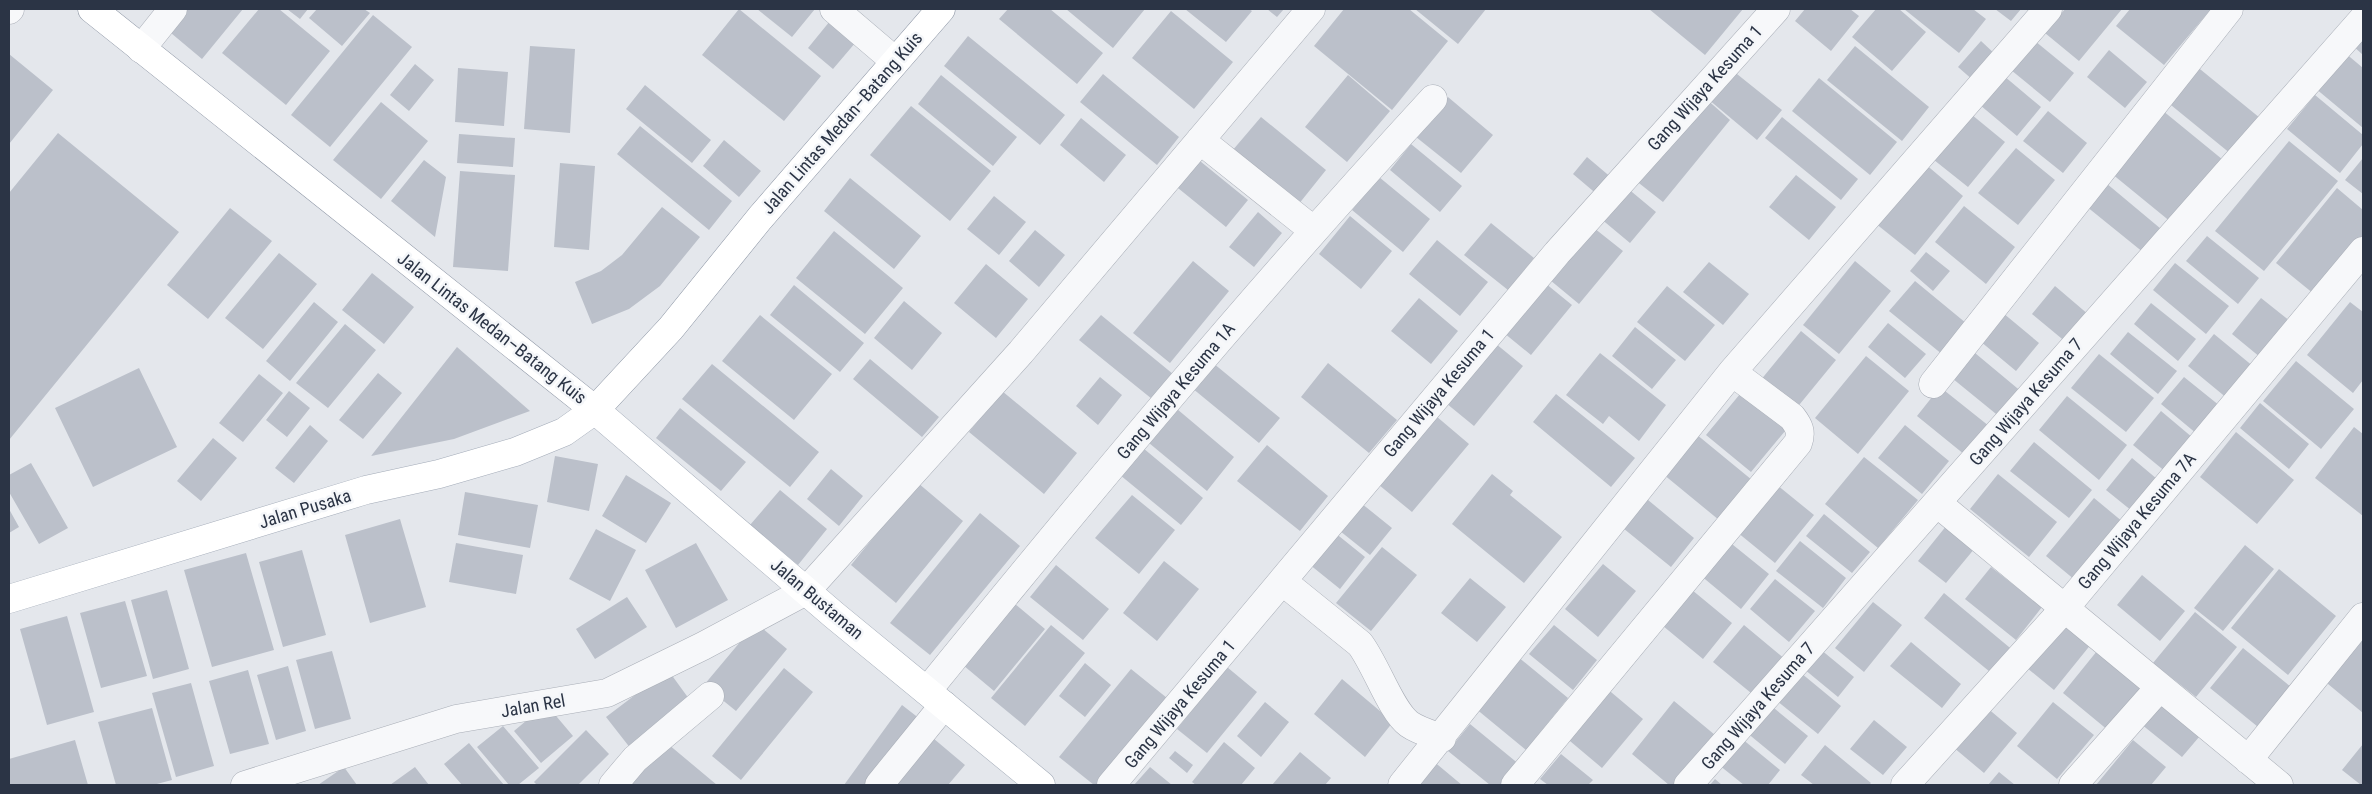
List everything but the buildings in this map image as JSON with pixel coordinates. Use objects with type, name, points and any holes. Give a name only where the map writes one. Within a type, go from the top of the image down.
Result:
[{"type":"main road","name":"Jalan Lintas Medan–Batang Kuis","points":[[92,9],[595,410],[671,328],[760,218],[941,9]]},
{"type":"main road","name":"Jalan Bustaman","points":[[595,410],[806,591],[1041,785]]},
{"type":"main road","name":"Jalan Pusaka","points":[[9,599],[366,490],[439,474],[515,452],[564,432],[595,410]]},
{"type":"street","points":[[141,49],[173,9]]},
{"type":"street","points":[[834,9],[895,61]]},
{"type":"street","name":"Jalan Rel","points":[[245,785],[456,719],[607,693],[703,646],[806,591],[1021,352],[1311,9]]},
{"type":"street","name":"Gang Wijaya Kesuma 1","points":[[1111,785],[1557,253],[1776,9]]},
{"type":"street","points":[[1402,785],[1442,738],[1732,372],[2048,9]]},
{"type":"street","points":[[1933,384],[2229,9]]},
{"type":"street","name":"Gang Wijaya Kesuma 7","points":[[1688,785],[2363,19]]},
{"type":"street","name":"Gang Wijaya Kesuma 1A","points":[[879,785],[936,698],[1050,540],[1313,230],[1433,99]]},
{"type":"street","points":[[1200,140],[1313,230]]},
{"type":"street","name":"Gang Wijaya Kesuma 7A","points":[[1904,785],[2064,609],[2363,251]]},
{"type":"street","points":[[1516,785],[1798,443],[1801,434],[1798,425],[1792,417],[1732,372]]},
{"type":"street","points":[[1937,503],[2279,785]]},
{"type":"street","points":[[1282,581],[1360,644],[1369,656],[1400,716],[1419,729],[1442,738]]},
{"type":"street","points":[[2248,760],[2363,618]]},
{"type":"street","points":[[2073,785],[2160,688]]},
{"type":"street","points":[[613,785],[635,759],[710,696]]}]
